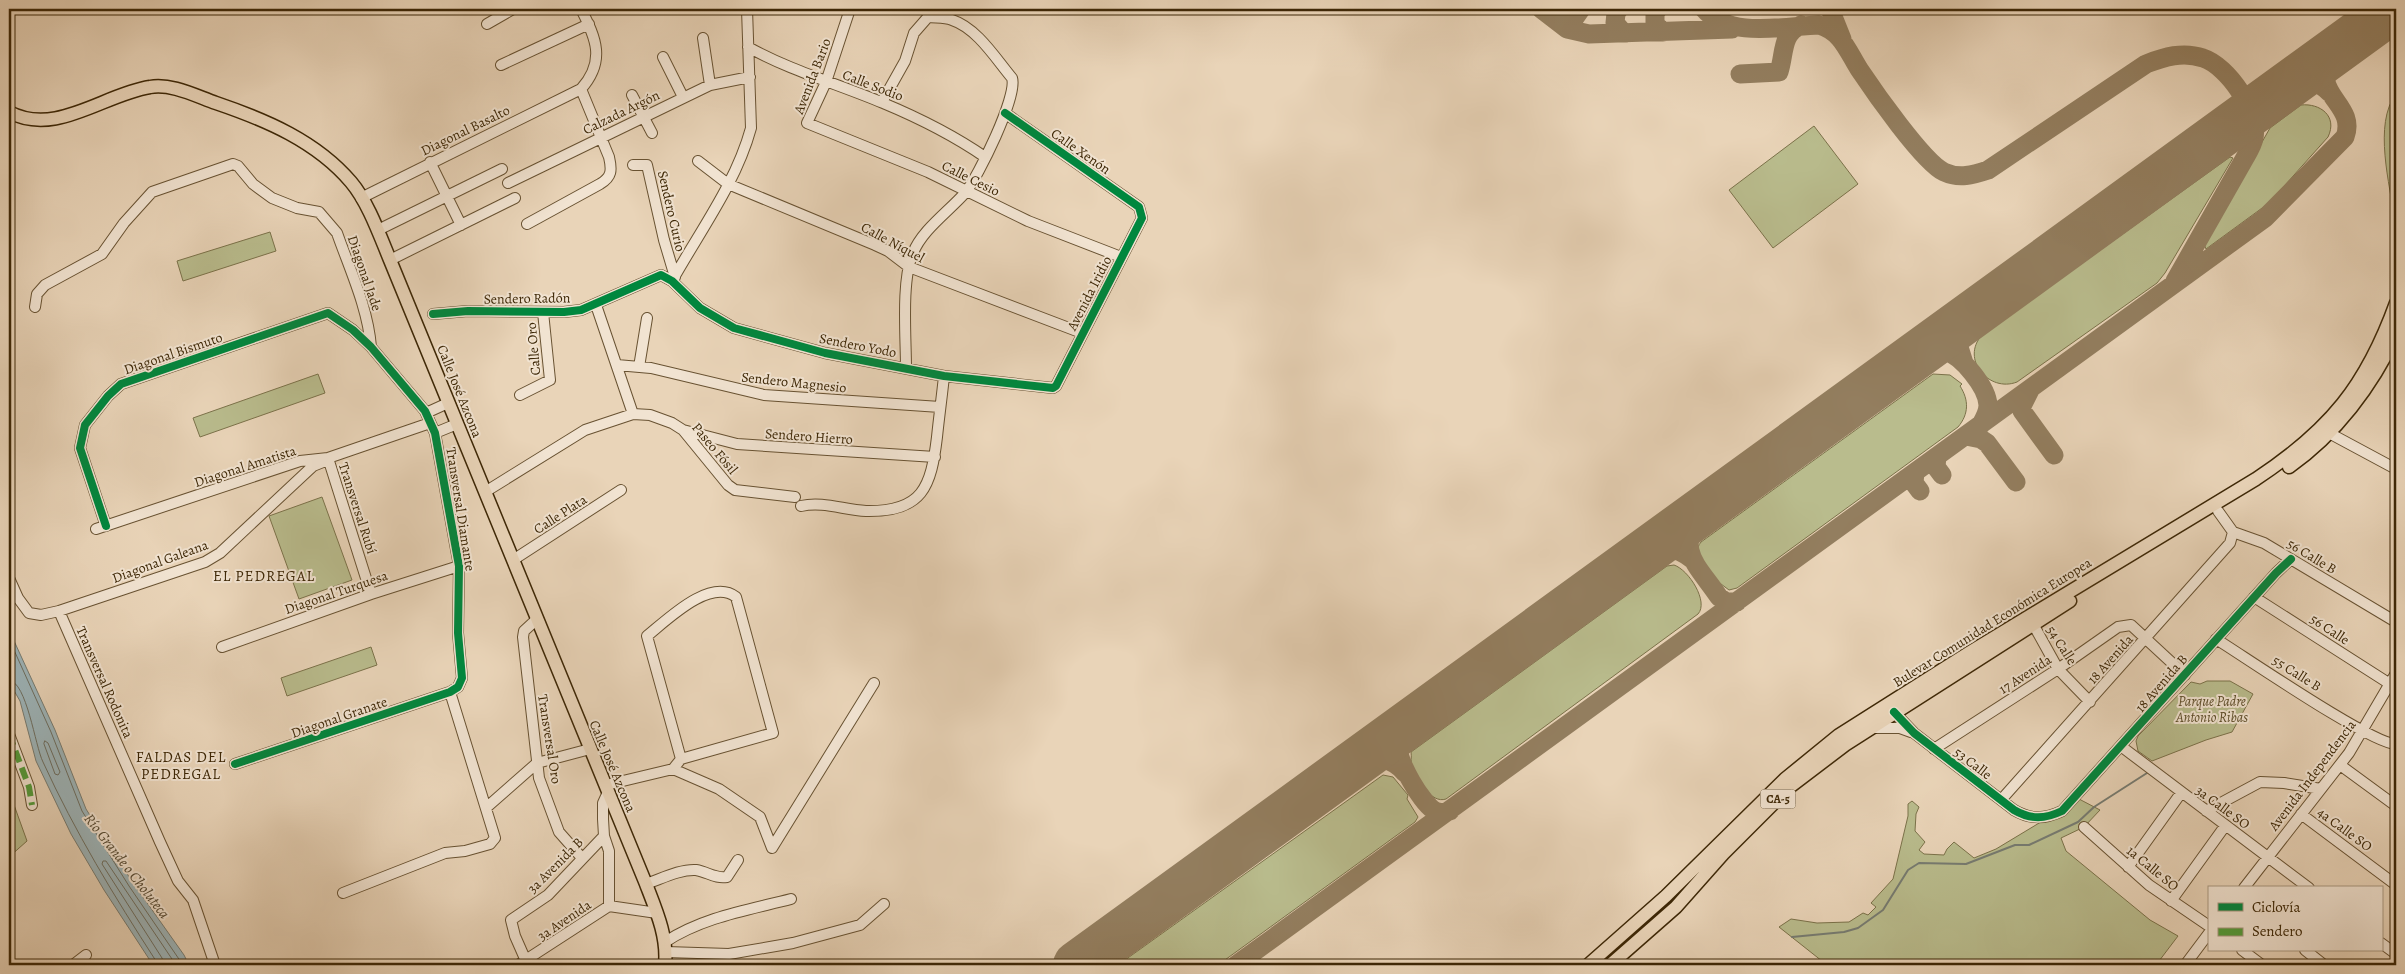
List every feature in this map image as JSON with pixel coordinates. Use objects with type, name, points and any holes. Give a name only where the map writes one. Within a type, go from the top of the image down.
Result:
[{"type":"main road","name":"Calle José Azcona","points":[[9,112],[31,119],[51,119],[70,115],[136,90],[153,86],[170,88],[228,107],[300,139],[320,152],[352,183],[378,230],[646,884],[657,913],[666,947],[666,965]]},
{"type":"main road","name":"Bulevar Comunidad Económica Europea","points":[[1588,965],[1666,896],[1785,779],[1839,736],[2256,479],[2289,457],[2314,437],[2346,399],[2370,365],[2383,340],[2396,303]]},
{"type":"main road","name":"Bulevar Comunidad Económica Europea","points":[[1610,965],[1676,907],[1723,854],[1791,786],[1870,728],[1970,657],[2033,624],[2296,462],[2329,432],[2363,392],[2393,352],[2396,335]]},
{"type":"street","points":[[487,24],[514,9]]},
{"type":"street","points":[[527,224],[606,180],[612,169],[582,89],[595,70],[597,59],[595,40],[581,9]]},
{"type":"street","points":[[674,279],[728,184],[746,145],[751,128],[747,9]]},
{"type":"street","name":"Avenida Bario","points":[[808,124],[807,122],[826,82],[850,9]]},
{"type":"street","points":[[882,102],[905,61],[914,33],[928,17],[952,20],[963,26],[978,38],[1012,78],[1014,84],[1005,113],[985,157],[966,191],[924,236],[912,254],[909,267],[906,368]]},
{"type":"street","points":[[501,65],[589,24]]},
{"type":"street","points":[[704,38],[710,85]]},
{"type":"street","name":"Calle Sodio","points":[[748,46],[776,63],[882,102],[931,124],[985,157]]},
{"type":"street","points":[[663,57],[683,97]]},
{"type":"street","name":"Calzada Argón","points":[[508,183],[710,85],[750,76]]},
{"type":"street","name":"Diagonal Basalto","points":[[361,198],[430,162],[582,89]]},
{"type":"street","points":[[632,95],[652,133]]},
{"type":"street","name":"Calle Xenón","points":[[1005,113],[1141,210]]},
{"type":"street","name":"Calle Cesio","points":[[808,124],[874,149],[1028,221],[1121,258]]},
{"type":"street","name":"Calle Níquel","points":[[698,161],[728,184],[875,245],[909,267],[1082,333]]},
{"type":"street","points":[[430,162],[461,225]]},
{"type":"street","name":"Diagonal Jade","points":[[35,307],[37,294],[45,285],[102,254],[124,223],[152,192],[233,164],[238,166],[253,184],[272,198],[297,208],[319,212],[331,224],[337,233],[363,308],[370,330],[371,347]]},
{"type":"street","name":"Sendero Curio","points":[[633,165],[647,165],[674,279]]},
{"type":"street","points":[[378,230],[502,169]]},
{"type":"street","points":[[390,260],[515,198]]},
{"type":"street","name":"Avenida Iridio","points":[[1056,386],[1142,218],[1141,210]]},
{"type":"street","name":"Sendero Radón","points":[[433,314],[468,311],[543,312],[581,310],[662,275],[674,279]]},
{"type":"street","name":"Sendero Yodo","points":[[674,279],[700,308],[734,328],[825,353],[944,376],[1048,389],[1056,386]]},
{"type":"street","points":[[596,304],[632,414]]},
{"type":"street","name":"Calle Oro","points":[[520,395],[550,380],[543,312]]},
{"type":"street","name":"Transversal Diamante","points":[[328,313],[353,330],[371,347],[426,413],[435,433],[460,566],[458,633],[462,678],[458,688],[450,692]]},
{"type":"street","name":"Diagonal Bismuto","points":[[101,528],[80,448],[85,425],[116,388],[121,384],[328,313]]},
{"type":"street","points":[[639,367],[647,318]]},
{"type":"street","name":"Sendero Magnesio","points":[[617,365],[651,368],[764,396],[940,407]]},
{"type":"street","name":"Paseo Fósil","points":[[485,492],[584,430],[632,414],[650,415],[672,423],[683,430],[728,485],[735,490],[863,511],[886,511],[908,504],[930,480],[935,457],[944,376]]},
{"type":"street","points":[[426,413],[448,403]]},
{"type":"street","name":"Diagonal Amatista","points":[[101,528],[300,461],[328,459],[430,423]]},
{"type":"street","points":[[435,433],[458,424]]},
{"type":"street","name":"Sendero Hierro","points":[[683,430],[737,444],[935,457]]},
{"type":"street","points":[[2329,432],[2396,469]]},
{"type":"street","name":"Transversal Rubí","points":[[328,459],[371,594]]},
{"type":"street","name":"Diagonal Galeana","points":[[59,611],[205,562],[220,553],[313,466],[328,459]]},
{"type":"street","name":"Calle Plata","points":[[513,560],[622,490]]},
{"type":"street","points":[[2218,511],[2234,532]]},
{"type":"street","name":"56 Calle B","points":[[2234,532],[2264,543],[2396,622]]},
{"type":"street","name":"18 Avenida","points":[[2001,800],[2230,543],[2234,532]]},
{"type":"street","name":"18 Avenida B","points":[[2045,817],[2062,811],[2122,747],[2254,597],[2291,559]]},
{"type":"street","name":"Diagonal Turquesa","points":[[222,647],[371,594],[460,566]]},
{"type":"street","points":[[9,578],[18,598],[29,613],[41,615],[59,611]]},
{"type":"street","points":[[609,906],[609,851],[604,836],[603,803],[607,789],[672,769],[681,759],[773,733],[736,597],[729,592],[708,594],[693,601],[647,636],[681,759]]},
{"type":"street","name":"56 Calle","points":[[2254,597],[2390,684]]},
{"type":"street","name":"Transversal Rodonita","points":[[59,611],[160,842],[178,881],[192,900],[215,965]]},
{"type":"street","name":"Transversal Oro","points":[[537,619],[524,631],[522,637],[539,778],[559,832],[582,858]]},
{"type":"street","name":"54 Calle","points":[[2033,624],[2058,669],[2090,702]]},
{"type":"street","name":"17 Avenida","points":[[1934,749],[2058,669],[2118,627],[2131,624],[2146,639]]},
{"type":"street","points":[[2146,639],[2186,675]]},
{"type":"street","name":"55 Calle B","points":[[2216,639],[2363,732],[2389,745],[2396,744]]},
{"type":"street","name":"Avenida Independencia","points":[[2246,886],[2363,732],[2396,673]]},
{"type":"street","points":[[672,769],[719,789],[760,817],[772,848],[874,683]]},
{"type":"street","points":[[343,893],[444,853],[490,844],[495,835],[450,692]]},
{"type":"street","name":"Diagonal Granate","points":[[235,764],[450,692]]},
{"type":"street","name":"53 Calle","points":[[1894,712],[1914,733],[2001,800],[2027,817],[2045,817]]},
{"type":"street","name":"53 Calle","points":[[1870,728],[1892,727],[1914,733]]},
{"type":"street","points":[[9,734],[29,788],[32,805]]},
{"type":"street","name":"3a Calle SO","points":[[2122,747],[2306,886]]},
{"type":"street","points":[[487,807],[537,763],[590,750]]},
{"type":"street","points":[[2340,764],[2396,806]]},
{"type":"street","points":[[2206,811],[2260,782],[2284,783],[2321,789]]},
{"type":"street","points":[[2128,867],[2181,793]]},
{"type":"street","name":"4a Calle SO","points":[[2301,814],[2396,885]]},
{"type":"street","points":[[2171,901],[2226,826]]},
{"type":"street","name":"1a Calle SO","points":[[2084,827],[2128,867],[2171,901],[2208,925]]},
{"type":"street","name":"3a Avenida B","points":[[522,963],[512,920],[548,895],[604,836]]},
{"type":"street","points":[[646,884],[695,870],[718,878],[727,877],[738,860]]},
{"type":"street","points":[[666,947],[684,929],[706,920],[792,899]]},
{"type":"street","points":[[666,947],[729,954],[793,943],[860,925],[884,904]]},
{"type":"street","name":"3a Avenida","points":[[522,963],[609,906],[657,913]]},
{"type":"street","points":[[2185,965],[2208,934]]},
{"type":"street","points":[[2382,944],[2396,954]]},
{"type":"street","points":[[2245,952],[2262,965]]},
{"type":"street","points":[[2308,952],[2324,965]]},
{"type":"street","points":[[73,965],[86,955]]},
{"type":"green space","points":[[2396,94],[2395,221],[2387,173],[2384,138],[2385,121],[2389,107]]},
{"type":"green space","points":[[2301,105],[2315,106],[2325,112],[2331,123],[2328,137],[2269,203],[2206,249],[2204,244],[2270,128]]},
{"type":"green space","points":[[1814,126],[1858,184],[1773,248],[1729,190]]},
{"type":"green space","points":[[2230,157],[2233,158],[2165,273],[2157,283],[2017,382],[1997,383],[1981,372],[1974,354],[1976,344],[1982,335]]},
{"type":"green space","points":[[270,232],[276,251],[183,281],[177,261]]},
{"type":"green space","points":[[318,374],[325,393],[200,437],[193,418]]},
{"type":"green space","points":[[1933,374],[1950,375],[1962,384],[1960,386],[1965,396],[1966,412],[1958,427],[1737,588],[1729,590],[1717,581],[1715,582],[1698,557],[1698,547],[1701,542]]},
{"type":"green space","points":[[322,497],[352,580],[299,599],[269,516]]},
{"type":"green space","points":[[1674,565],[1686,573],[1696,587],[1701,602],[1701,609],[1698,614],[1446,799],[1440,800],[1430,795],[1412,768],[1411,752],[1667,566]]},
{"type":"green space","points":[[371,647],[377,665],[287,696],[281,678]]},
{"type":"green space","name":"Parque Padre Antonio Ribas","points":[[2207,681],[2230,681],[2253,694],[2232,732],[2152,761],[2138,751],[2136,741],[2138,736],[2191,682],[2200,684]]},
{"type":"green space","points":[[1383,775],[1393,777],[1408,795],[1407,799],[1418,817],[1415,822],[1218,965],[1118,965]]},
{"type":"green space","points":[[9,791],[27,841],[9,857]]},
{"type":"green space","points":[[2079,799],[2100,810],[2084,827],[2061,838],[2066,851],[2150,920],[2178,936],[2156,965],[1827,965],[1779,927],[1791,919],[1817,923],[1849,922],[1863,913],[1868,915],[1876,907],[1871,903],[1893,879],[1908,816],[1908,804],[1912,801],[1919,807],[1916,814],[1915,831],[1925,842],[1919,850],[1924,854],[1944,855],[1954,842],[1974,858],[1996,849]]},
{"type":"water","points":[[9,630],[55,730],[86,809],[133,883],[184,955],[189,965],[153,965],[104,890],[71,834],[36,761],[20,701],[9,682]]},
{"type":"waterway","points":[[1792,937],[1844,932],[1858,928],[1883,910],[1908,870],[1919,863],[1966,864],[2015,845],[2029,845],[2078,822],[2094,807],[2147,773]]},
{"type":"taxiway","points":[[1541,9],[1567,29],[1589,34],[1732,29]]},
{"type":"taxiway","points":[[1567,29],[1581,9]]},
{"type":"taxiway","points":[[1619,9],[1616,13],[1615,23],[1626,33]]},
{"type":"taxiway","points":[[1658,9],[1655,13],[1655,24],[1663,32]]},
{"type":"taxiway","points":[[1704,9],[1715,18],[1742,28],[1758,29],[1819,25],[1827,28],[1843,42],[1875,93],[1924,155],[1944,172],[1961,176],[1988,170],[2146,64],[2167,57],[2181,55],[2196,56],[2213,63],[2231,80],[2247,103],[2252,116],[2254,138],[2252,145],[2175,281]]},
{"type":"taxiway","points":[[1830,9],[1842,39]]},
{"type":"taxiway","points":[[2362,31],[2373,9]]},
{"type":"taxiway","points":[[1740,74],[1779,72],[1787,39],[1790,33],[1801,25]]},
{"type":"taxiway","points":[[1236,965],[2265,218],[2345,137],[2347,125],[2345,115],[2328,88],[2325,78],[2327,66],[2335,51]]},
{"type":"taxiway","points":[[2288,85],[2305,81],[2320,85],[2330,93]]},
{"type":"taxiway","points":[[1964,320],[1959,347],[1964,363]]},
{"type":"taxiway","points":[[1917,354],[1938,350],[1945,351],[1952,354],[1966,366],[1978,381],[1987,398],[1987,413],[1980,426]]},
{"type":"taxiway","points":[[2030,390],[2022,406],[2022,411],[2054,455]]},
{"type":"taxiway","points":[[1966,436],[1981,439],[1987,443],[2016,482]]},
{"type":"taxiway","points":[[1937,456],[1936,467],[1942,475]]},
{"type":"taxiway","points":[[1915,472],[1914,483],[1920,491]]},
{"type":"taxiway","points":[[1700,512],[1690,537],[1689,548],[1692,557],[1719,597],[1726,602],[1737,602]]},
{"type":"taxiway","points":[[1638,557],[1660,549],[1673,549],[1693,560]]},
{"type":"taxiway","points":[[1407,724],[1398,742],[1401,761],[1417,791],[1430,807],[1435,811],[1443,813],[1450,811]]},
{"type":"taxiway","points":[[1357,761],[1371,759],[1389,761],[1405,773]]},
{"type":"runway","points":[[1077,965],[2393,9]]},
{"type":"marked path","points":[[9,734],[29,787],[32,805]]},
{"type":"cycle path","points":[[433,314],[468,311],[564,312],[581,310],[661,275],[672,281],[700,308],[734,328],[825,353],[944,376],[1053,388],[1056,386],[1142,218],[1139,207],[1005,113]]},
{"type":"cycle path","points":[[106,526],[80,448],[85,425],[108,396],[121,384],[328,313],[353,330],[371,347],[425,411],[435,433],[459,566],[458,633],[462,678],[458,687],[450,692],[235,764]]},
{"type":"cycle path","points":[[1894,712],[1914,733],[2014,810],[2032,817],[2056,814],[2062,811],[2276,573],[2291,559]]},
{"type":"district","name":"EL PEDREGAL","points":[[264,576]]},
{"type":"district","name":"FALDAS DEL PEDREGAL","points":[[181,766]]},
{"type":"water label","name":"Río Grande o Choluteca","points":[[127,866]]}]
